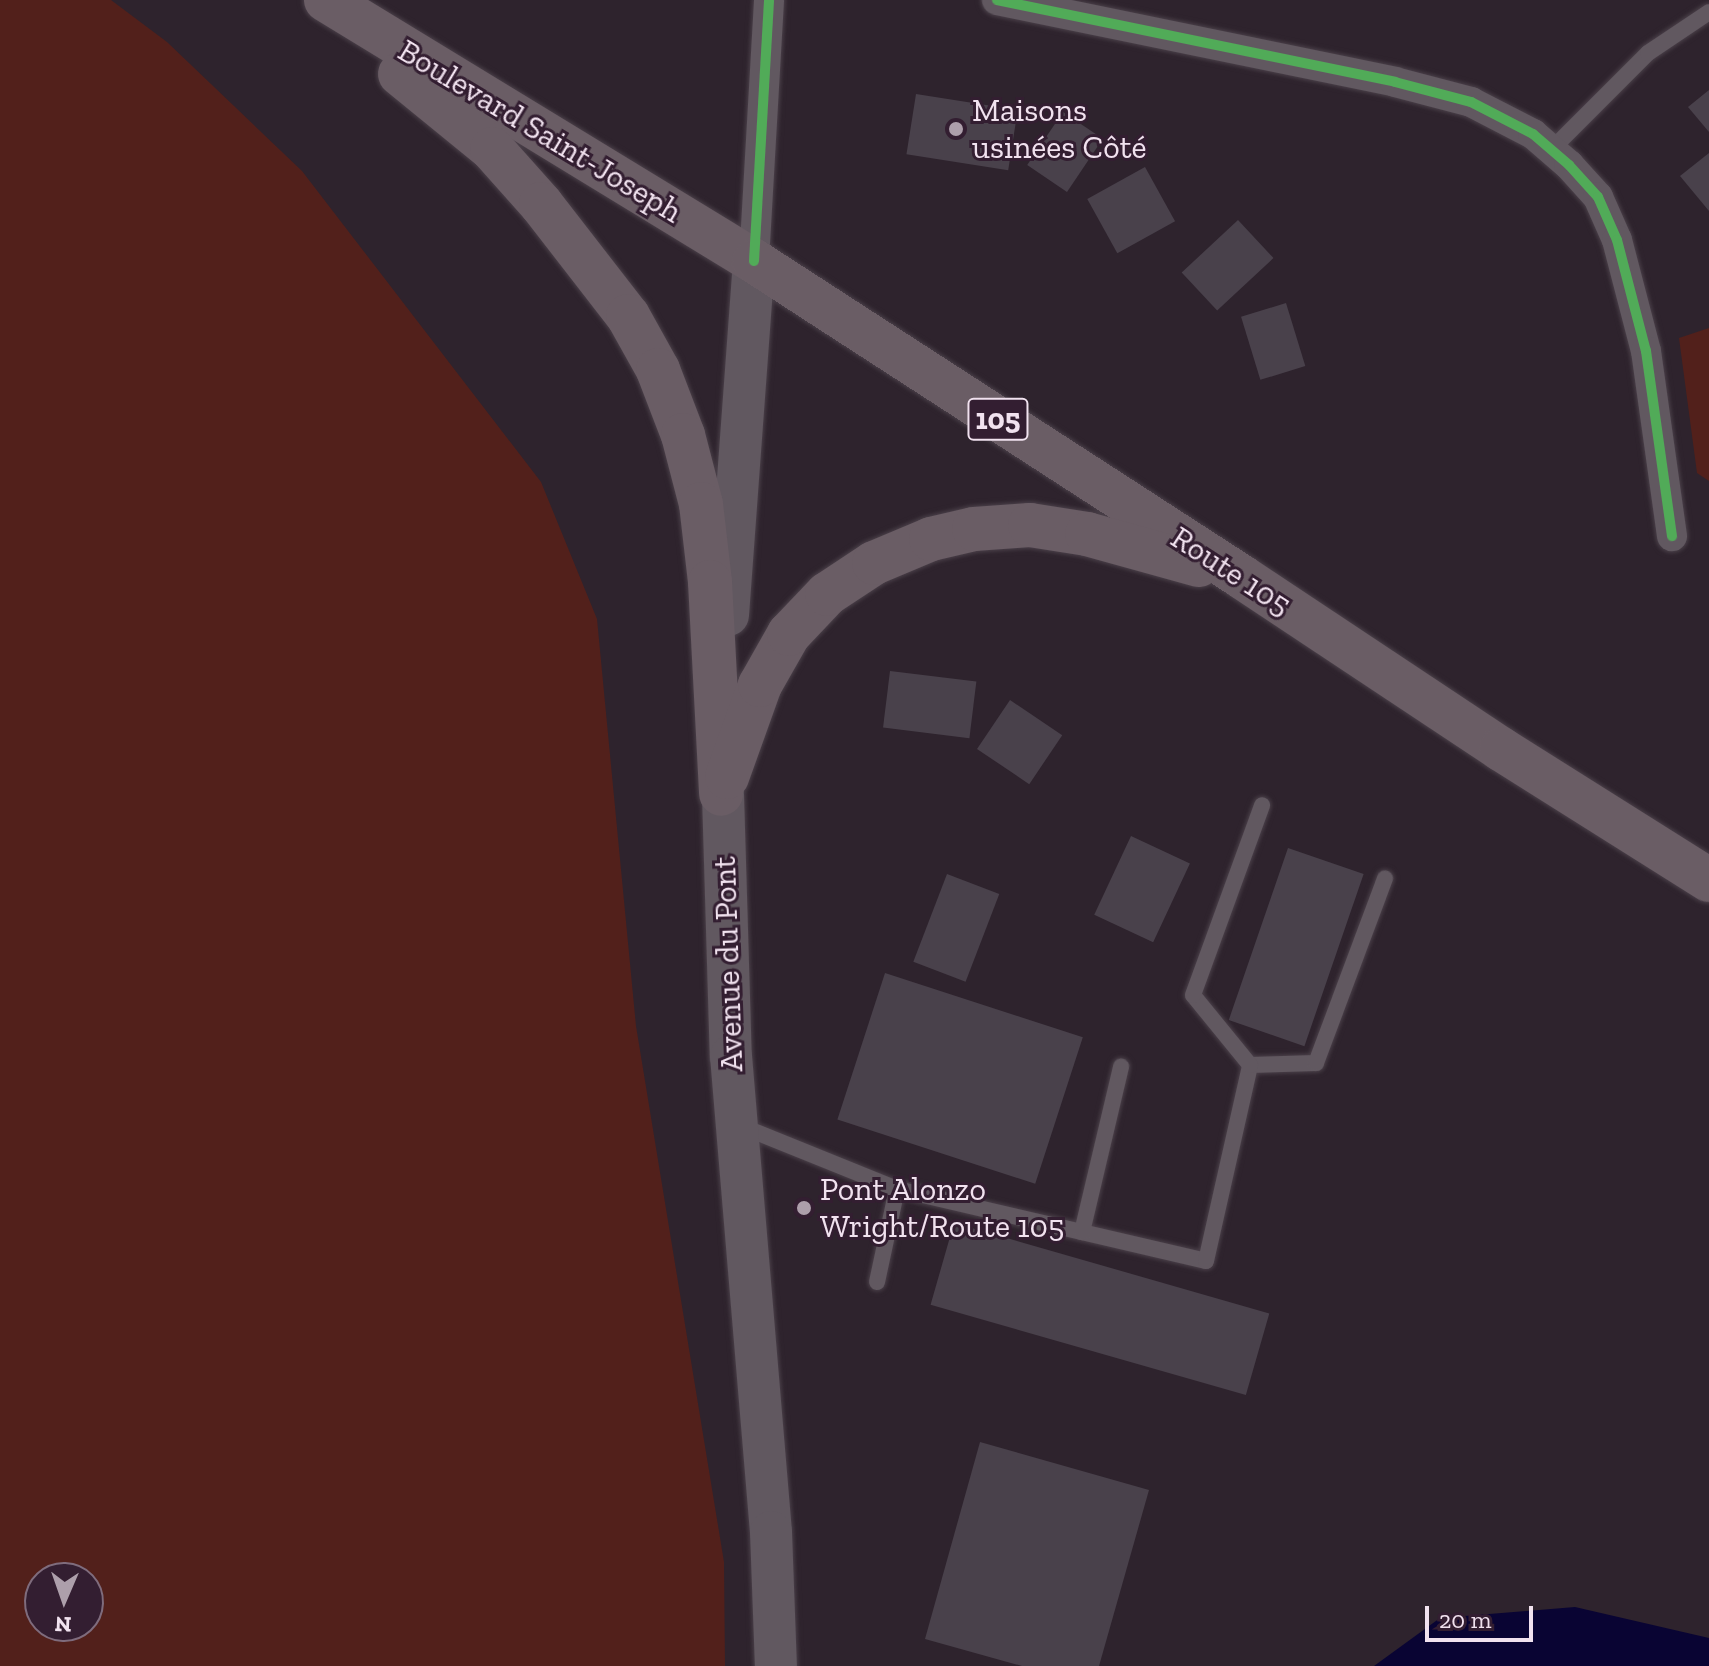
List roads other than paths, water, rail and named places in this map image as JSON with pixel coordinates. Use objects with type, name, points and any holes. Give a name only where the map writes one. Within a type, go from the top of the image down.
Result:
[{"type":"main road","points":[[293,0],[427,93],[492,149],[584,257],[628,316],[658,370],[683,435],[701,504],[710,582],[721,794]]},
{"type":"main road","name":"Boulevard Saint-Joseph","points":[[326,0],[754,261]]},
{"type":"main road","name":"Avenue du Pont","points":[[754,261],[747,379],[730,557],[721,794],[736,1124],[771,1532],[776,1666]]},
{"type":"main road","name":"Route 105","points":[[754,261],[1242,577],[1490,743],[1709,880]]},
{"type":"main road","points":[[721,794],[760,685],[789,634],[827,594],[874,563],[931,539],[974,529],[1030,525],[1087,534],[1242,577]]},
{"type":"street","points":[[754,261],[769,0]]},
{"type":"street","points":[[997,0],[1425,90],[1471,102],[1533,134],[1598,197],[1617,240],[1646,351],[1672,536]]},
{"type":"lane","points":[[1551,150],[1648,53],[1709,12]]},
{"type":"lane","points":[[1250,1065],[1193,995],[1262,805]]},
{"type":"lane","points":[[1250,1065],[1316,1063],[1385,878]]},
{"type":"lane","points":[[736,1124],[897,1189],[1206,1261],[1250,1065]]},
{"type":"lane","points":[[1082,1232],[1121,1067]]},
{"type":"lane","points":[[877,1282],[897,1189]]},
{"type":"place","name":"Maisons usinées Côté","points":[[956,129]]},
{"type":"place","name":"Pont Alonzo Wright/Route 105","points":[[804,1208]]}]
